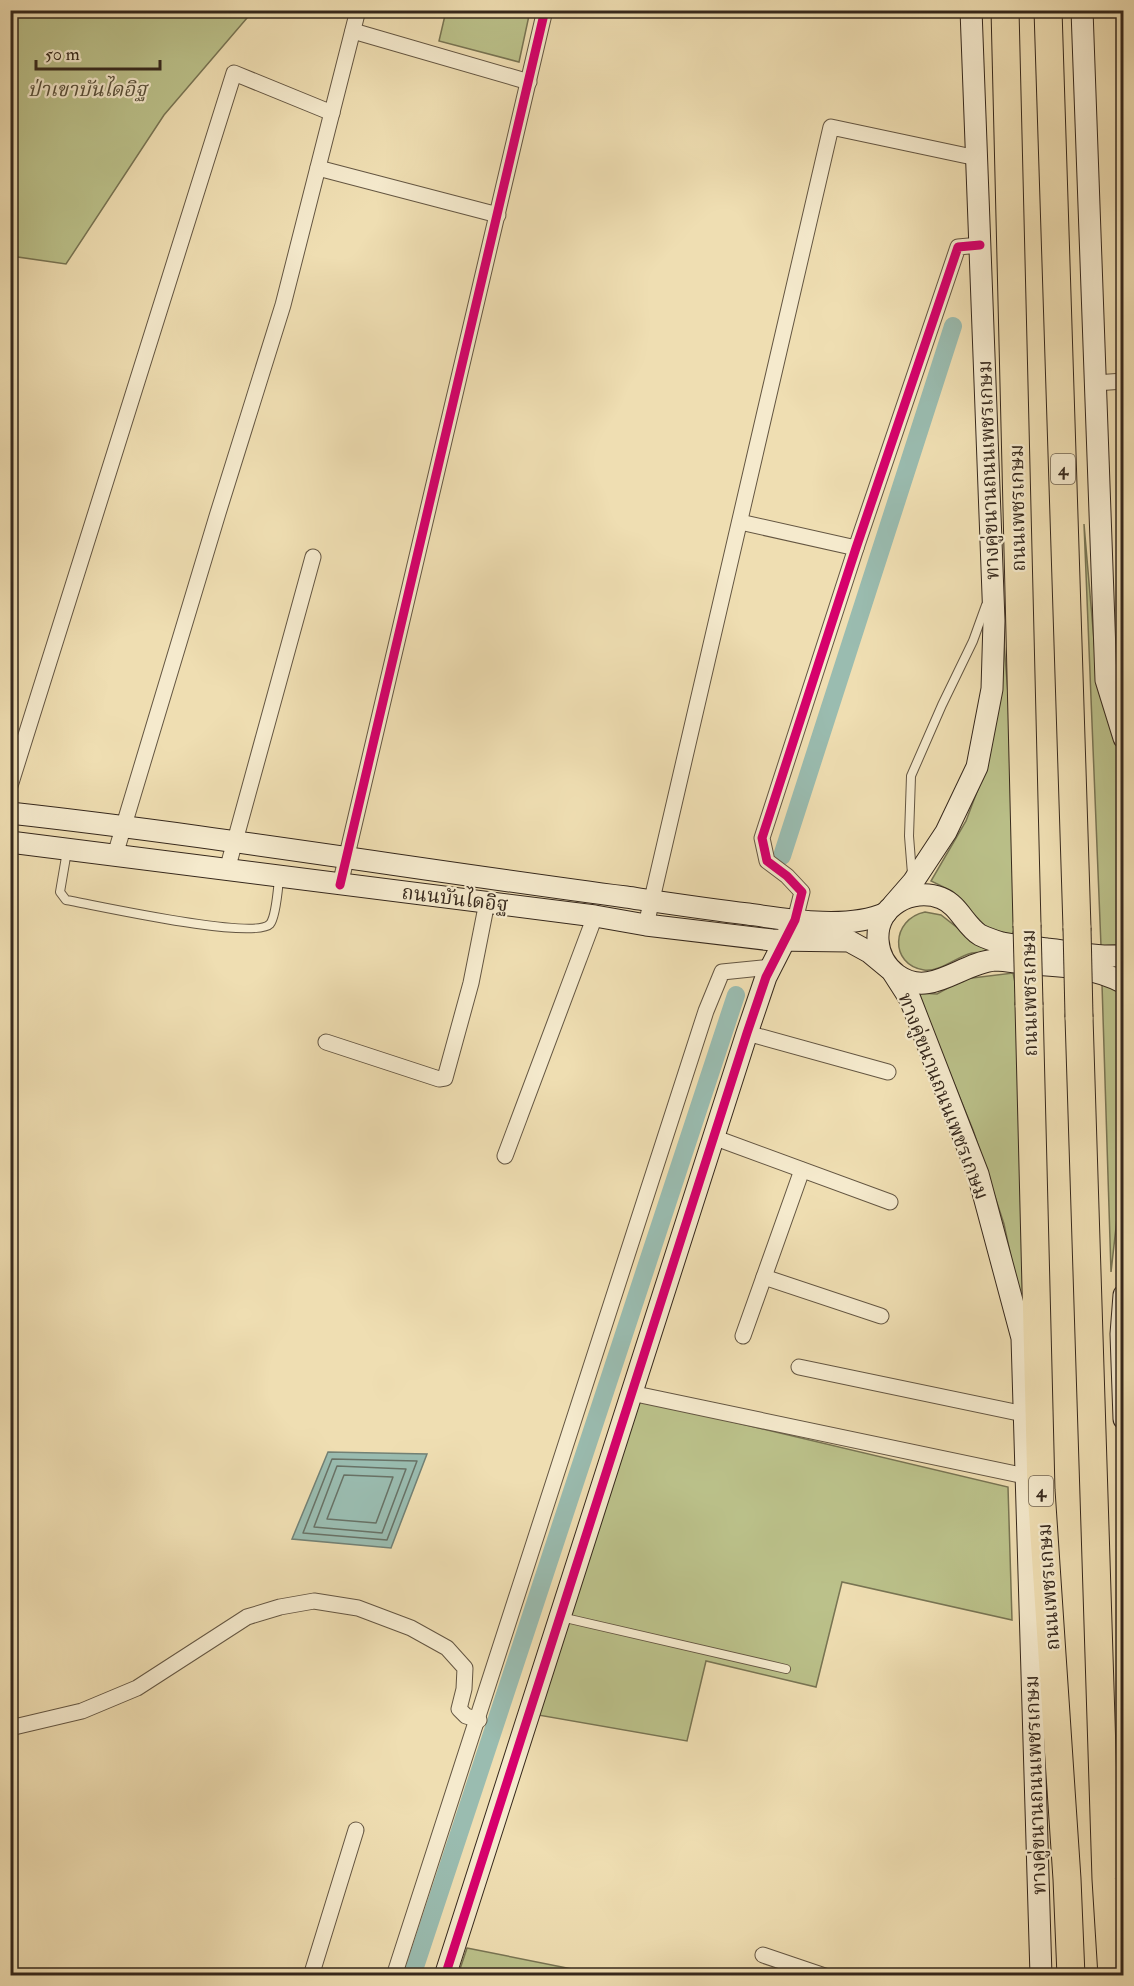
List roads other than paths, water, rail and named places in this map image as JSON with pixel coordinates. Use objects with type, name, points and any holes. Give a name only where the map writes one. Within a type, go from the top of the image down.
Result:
[{"type":"highway","name":"ถนนเพชรเกษม","points":[[1003,10],[1041,1490],[1067,1879],[1071,1976]]},
{"type":"highway","name":"4","points":[[1048,10],[1106,1879],[1112,1976]]},
{"type":"main road","name":"ทางคู่ขนานถนนเพชรเกษม","points":[[890,909],[913,882],[946,832],[977,767],[992,689],[994,621],[971,10]]},
{"type":"main road","name":"4","points":[[1082,10],[1106,680],[1124,738]]},
{"type":"main road","name":"ถนนบันไดอิฐ","points":[[10,813],[235,840],[347,858],[795,920],[872,919],[904,898],[917,894],[932,895],[946,900],[955,907],[979,934],[1001,943],[1092,954],[1124,954]]},
{"type":"main road","name":"ถนนบันไดอิฐ","points":[[10,842],[595,916],[646,925],[772,940],[849,942],[869,952],[891,971]]},
{"type":"main road","points":[[890,909],[880,923],[879,949],[891,971],[909,982],[932,983],[977,964],[995,960],[1088,969],[1112,976],[1124,983]]},
{"type":"main road","points":[[445,1976],[747,1033],[766,977],[795,920]]},
{"type":"main road","name":"ทางคู่ขนานถนนเพชรเกษม","points":[[891,971],[910,999],[978,1174],[1022,1338],[1041,1976]]},
{"type":"main road","points":[[1124,1295],[1121,1334],[1124,1419]]},
{"type":"street","points":[[114,855],[283,305],[358,10]]},
{"type":"street","points":[[340,885],[545,10]]},
{"type":"street","points":[[353,31],[529,82]]},
{"type":"street","points":[[10,786],[234,73],[332,113]]},
{"type":"street","points":[[646,925],[831,127],[977,158]]},
{"type":"street","points":[[318,168],[498,215]]},
{"type":"street","points":[[795,920],[802,892],[788,876],[767,861],[762,838],[856,548],[958,246],[980,245]]},
{"type":"street","points":[[1095,383],[1124,381]]},
{"type":"street","points":[[740,522],[856,548]]},
{"type":"street","points":[[228,870],[313,557]]},
{"type":"street","points":[[326,1042],[439,1079],[445,1078],[471,982],[487,902]]},
{"type":"street","points":[[505,1156],[595,916]]},
{"type":"street","points":[[394,1976],[706,1011],[722,972],[772,967]]},
{"type":"street","points":[[747,1033],[888,1072]]},
{"type":"street","points":[[713,1137],[890,1202]]},
{"type":"street","points":[[743,1336],[802,1170]]},
{"type":"street","points":[[764,1277],[880,1316]]},
{"type":"street","points":[[799,1367],[1024,1414]]},
{"type":"street","points":[[631,1393],[1025,1476]]},
{"type":"street","points":[[10,1728],[82,1711],[137,1688],[247,1617],[280,1607],[314,1601],[358,1608],[411,1628],[447,1648],[465,1668],[464,1689],[459,1709],[466,1716],[478,1720]]},
{"type":"street","points":[[311,1976],[356,1830]]},
{"type":"street","points":[[763,1955],[825,1976]]},
{"type":"lane","points":[[913,882],[909,836],[911,776],[973,641],[992,586]]},
{"type":"lane","points":[[68,849],[60,892],[66,900],[221,928],[260,929],[269,924],[273,917],[279,877]]},
{"type":"lane","points":[[560,1617],[786,1670]]},
{"type":"water","points":[[328,1452],[427,1454],[391,1548],[292,1539]]},
{"type":"waterway","points":[[782,856],[953,326]]},
{"type":"waterway","points":[[412,1976],[736,995]]},
{"type":"park label","name":"ป่าเขาบันไดอิฐ","points":[[87,89]]}]
